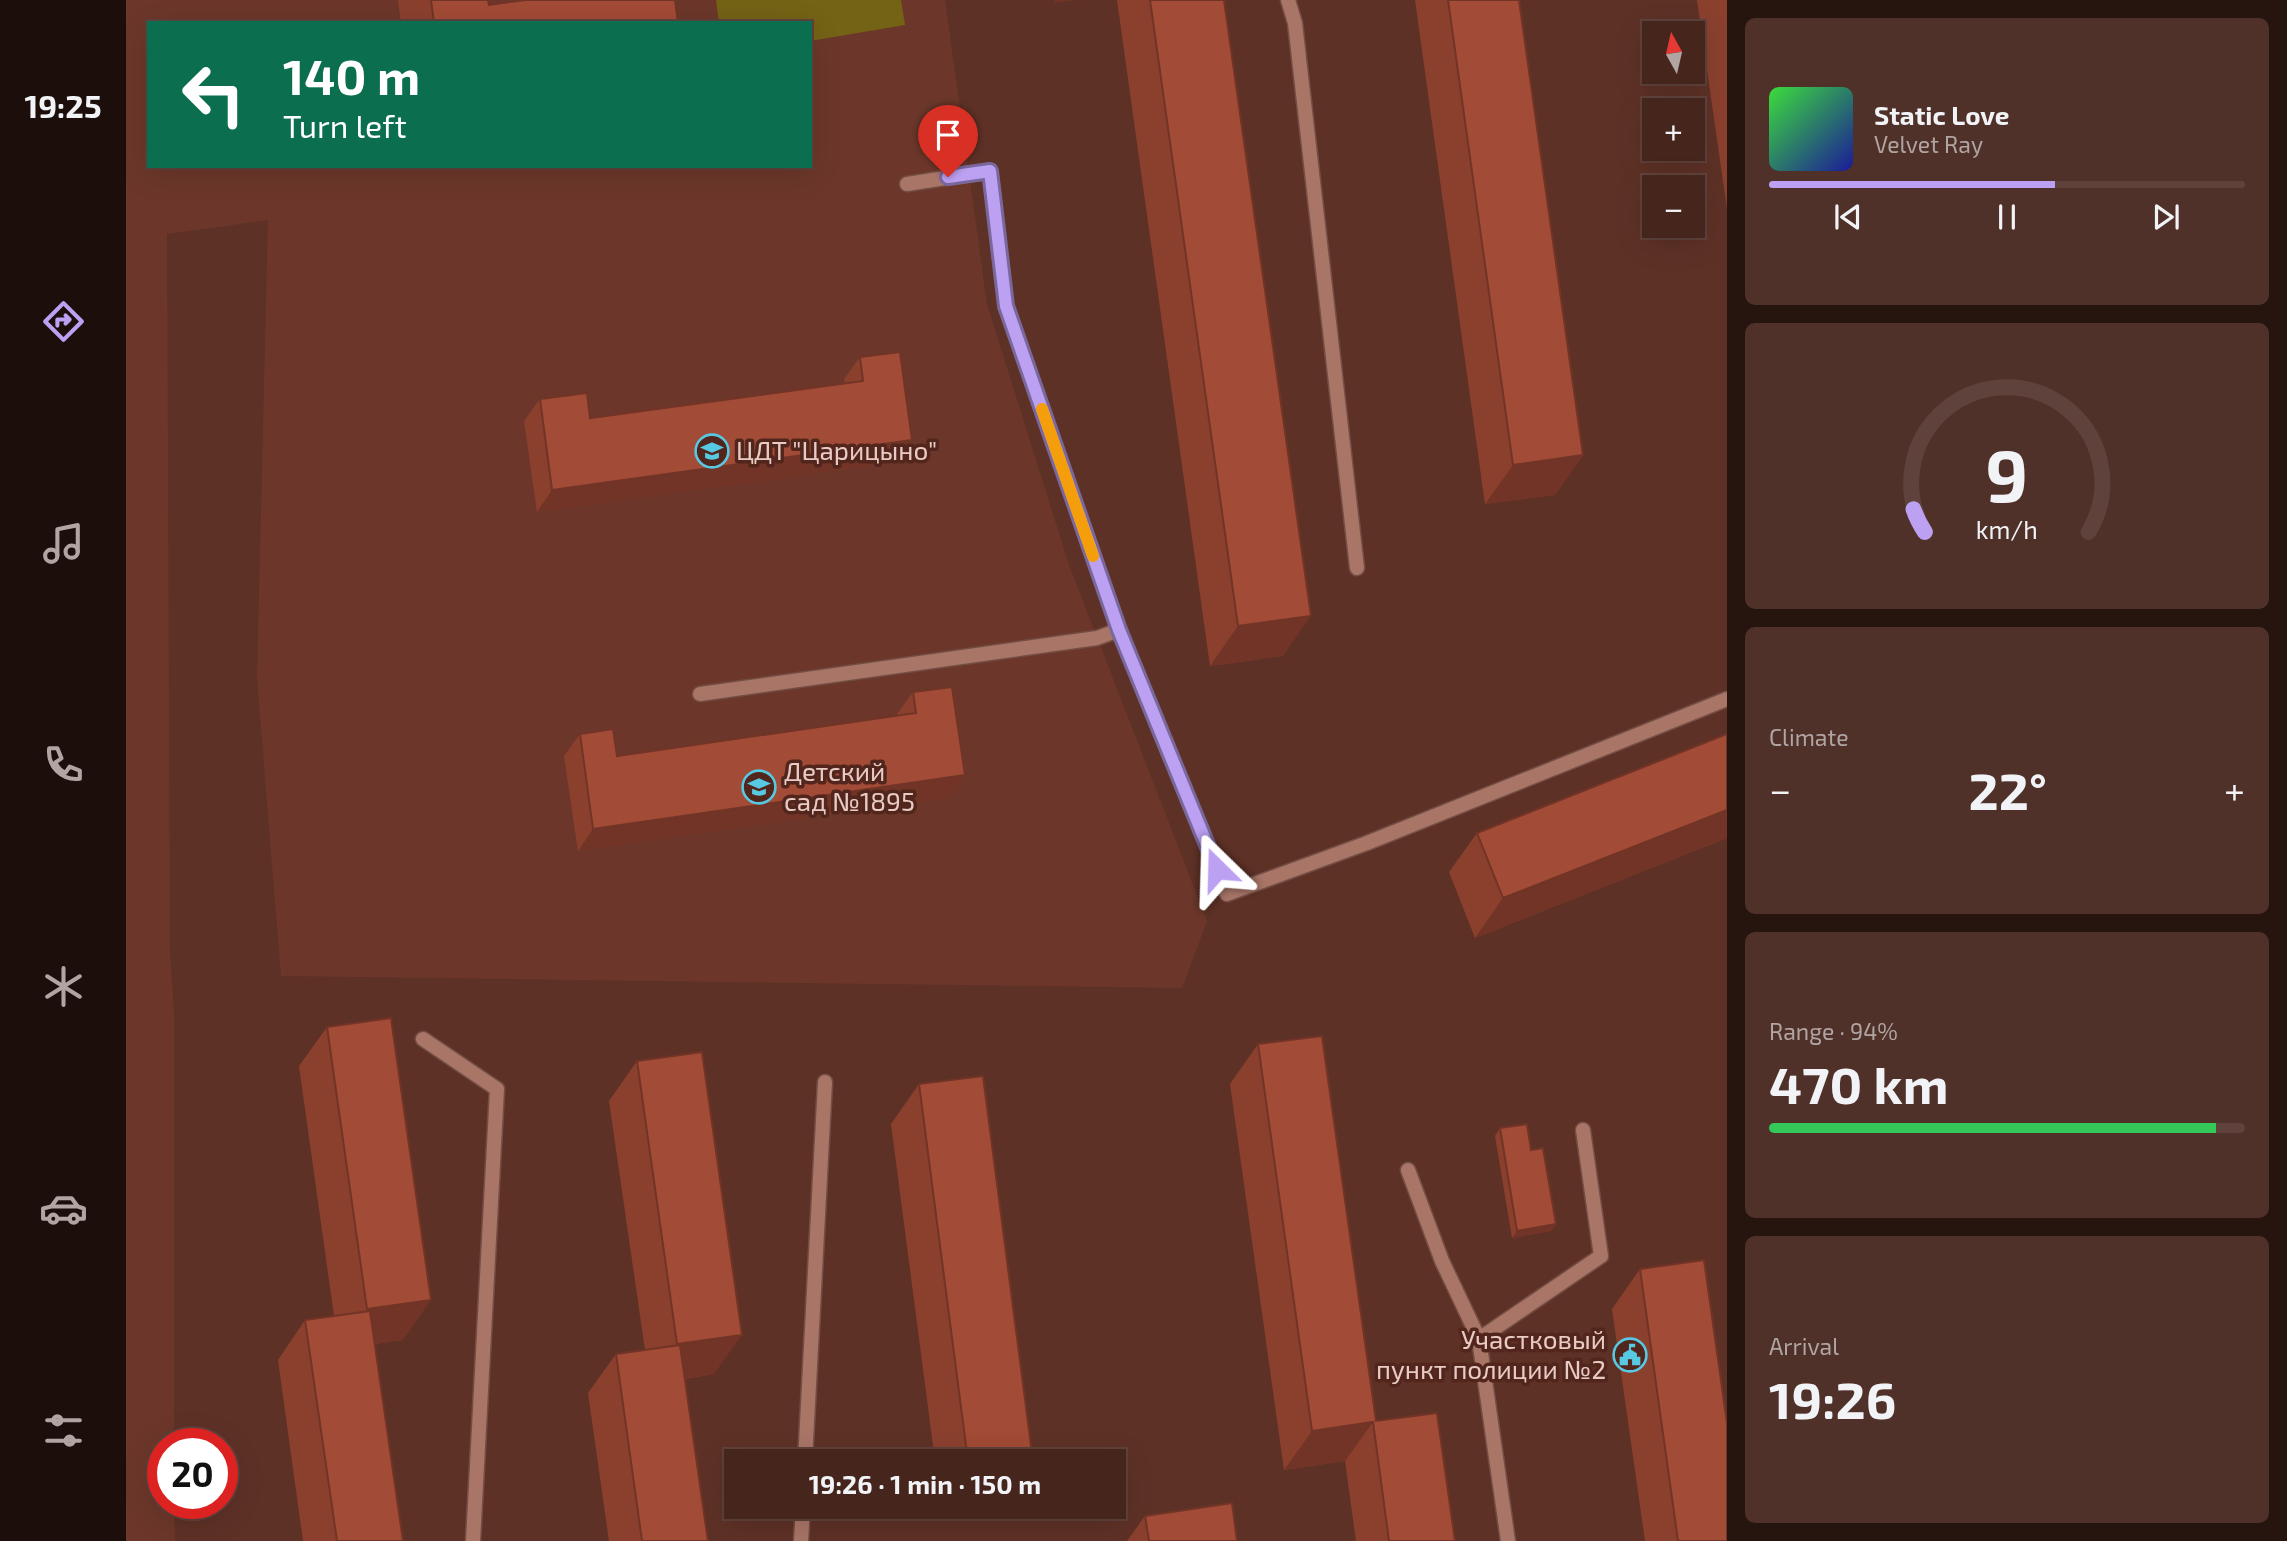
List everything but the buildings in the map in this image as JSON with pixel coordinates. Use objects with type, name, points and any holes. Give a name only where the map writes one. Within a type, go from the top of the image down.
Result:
[{"type":"lane","points":[[1288,0],[1295,23],[1357,568]]},
{"type":"lane","points":[[907,184],[990,171],[1006,306],[1119,630],[1227,894],[1367,843],[1727,699]]},
{"type":"lane","points":[[700,694],[1097,638],[1119,630]]},
{"type":"lane","points":[[423,1039],[498,1089],[473,1541]]},
{"type":"lane","points":[[806,1449],[825,1082]]},
{"type":"lane","points":[[1479,1339],[1601,1256],[1583,1130]]},
{"type":"lane","points":[[1408,1170],[1442,1261],[1479,1339],[1508,1541]]},
{"type":"lane","points":[[801,1541],[802,1519]]},
{"type":"shaded area","points":[[126,0],[945,0],[987,304],[1069,565],[1207,921],[1182,988],[281,976],[257,678],[268,220],[167,234],[170,951],[174,1015],[174,1428],[147,1428],[147,1519],[174,1519],[175,1541],[126,1541]]},
{"type":"shaded area","points":[[716,0],[901,0],[905,25],[812,41],[812,21],[719,21]]},
{"type":"slow traffic","points":[[1042,409],[1093,556]]},
{"type":"place","name":"ЦДТ \"Царицыно\"","points":[[712,451]]},
{"type":"place","name":"Детский сад №1895","points":[[759,787]]},
{"type":"place","name":"Участковый пункт полиции №2","points":[[1630,1355]]},
{"type":"route","points":[[948,177],[990,171],[1006,306],[1119,630],[1217,869]]}]
